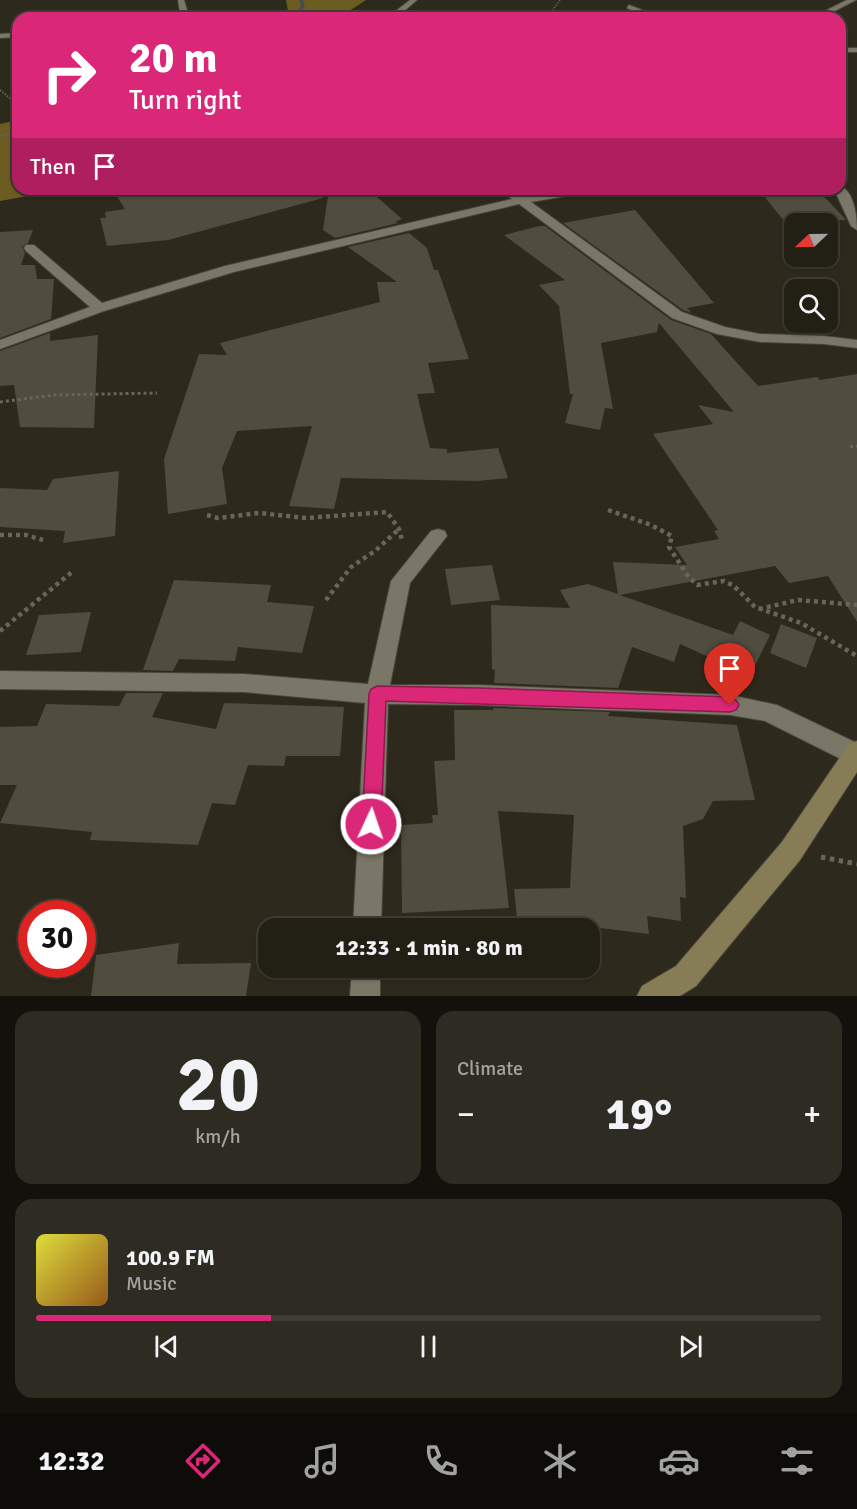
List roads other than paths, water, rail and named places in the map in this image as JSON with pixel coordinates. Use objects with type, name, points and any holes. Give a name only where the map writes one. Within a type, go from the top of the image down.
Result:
[{"type":"street","points":[[399,12],[414,0]]},
{"type":"street","points":[[828,12],[853,0]]},
{"type":"street","points":[[629,7],[640,12]]},
{"type":"street","points":[[514,195],[677,315],[722,331],[760,338],[824,340],[857,344]]},
{"type":"street","points":[[0,345],[99,308],[230,269],[521,200],[552,195]]},
{"type":"street","points":[[843,195],[857,226]]},
{"type":"street","points":[[30,248],[60,271],[99,308]]},
{"type":"street","points":[[367,918],[377,694],[401,581],[438,536]]},
{"type":"street","points":[[0,680],[244,683],[377,694],[479,695],[730,705],[769,712],[856,753],[791,850],[686,976],[652,996]]},
{"type":"street","points":[[365,996],[366,978]]},
{"type":"waterway","points":[[299,12],[303,6],[301,0]]}]
